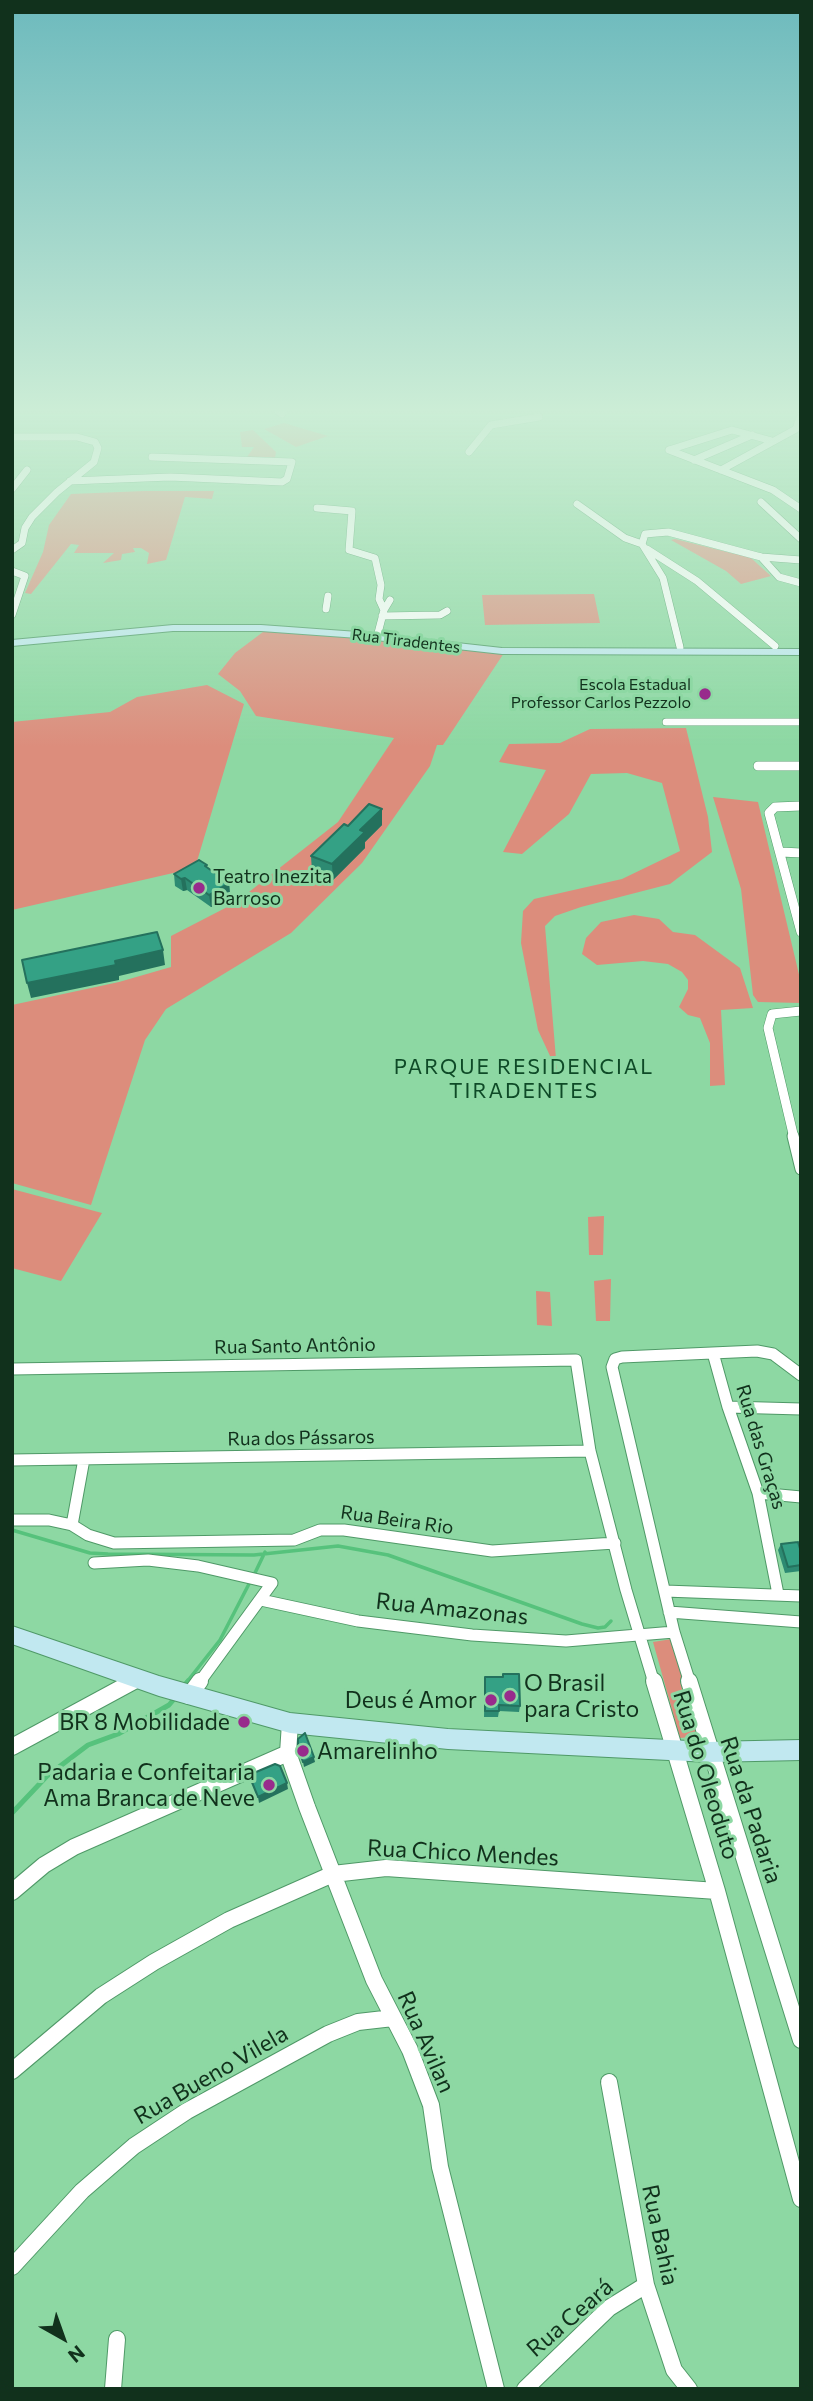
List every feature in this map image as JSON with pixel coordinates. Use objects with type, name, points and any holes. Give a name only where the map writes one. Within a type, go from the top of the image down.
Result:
[{"type":"street","points":[[12,523],[24,531]]},
{"type":"street","points":[[12,538],[24,531],[30,523]]},
{"type":"street","points":[[351,523],[349,550],[353,554],[373,556],[381,585],[379,599],[383,613]]},
{"type":"street","points":[[604,523],[691,578],[775,646]]},
{"type":"street","points":[[784,523],[801,539]]},
{"type":"street","points":[[12,550],[22,542],[24,531]]},
{"type":"street","points":[[680,647],[663,578],[646,548],[642,537],[645,534],[668,532],[761,557],[801,560]]},
{"type":"street","points":[[761,557],[779,578],[801,583]]},
{"type":"street","points":[[12,572],[25,576],[12,615]]},
{"type":"street","points":[[663,578],[691,578]]},
{"type":"street","points":[[326,609],[328,596]]},
{"type":"street","points":[[378,635],[383,613],[390,600]]},
{"type":"street","points":[[383,613],[440,615],[447,611]]},
{"type":"street","name":"Rua Tiradentes","points":[[12,640],[173,628],[267,626],[499,648],[801,652]]},
{"type":"street","name":"Rua Tiradentes","points":[[582,650],[801,645]]},
{"type":"street","points":[[666,722],[801,722]]},
{"type":"street","points":[[758,766],[801,766]]},
{"type":"street","points":[[801,806],[783,806],[769,811],[797,900],[801,932]]},
{"type":"street","points":[[780,852],[801,853]]},
{"type":"street","points":[[801,1011],[772,1014],[768,1028],[801,1169]]},
{"type":"street","points":[[674,1632],[625,1430],[612,1367],[615,1359],[624,1356],[764,1352],[779,1358],[801,1376]]},
{"type":"street","name":"Rua das Graças","points":[[713,1353],[758,1493],[778,1594]]},
{"type":"street","name":"Rua Santo Antônio","points":[[12,1369],[573,1359],[577,1362]]},
{"type":"street","name":"Rua do Oleoduto","points":[[577,1362],[590,1451],[640,1637],[717,1891],[801,2199]]},
{"type":"street","points":[[728,1406],[801,1409]]},
{"type":"street","name":"Rua dos Pássaros","points":[[12,1460],[590,1451]]},
{"type":"street","points":[[72,1525],[84,1459]]},
{"type":"street","points":[[758,1493],[801,1497]]},
{"type":"street","name":"Rua Beira Rio","points":[[12,1520],[49,1520],[72,1525],[88,1535],[114,1543],[294,1540],[320,1530],[344,1530],[492,1552],[615,1543]]},
{"type":"street","points":[[94,1563],[148,1560],[198,1566],[268,1582],[261,1600],[185,1694]]},
{"type":"street","points":[[665,1591],[801,1596]]},
{"type":"street","name":"Rua Amazonas","points":[[261,1600],[358,1621],[423,1631],[566,1640],[640,1637],[674,1632]]},
{"type":"street","points":[[669,1612],[801,1622]]},
{"type":"street","name":"Rua da Padaria","points":[[674,1632],[709,1752],[801,2040]]},
{"type":"street","points":[[12,1635],[159,1686],[290,1723],[448,1739],[709,1752],[801,1750]]},
{"type":"street","points":[[12,1747],[138,1679]]},
{"type":"street","name":"Rua Avilan","points":[[290,1723],[288,1753],[332,1874],[374,1980],[410,2050],[430,2105],[440,2167],[496,2389]]},
{"type":"street","points":[[12,1892],[44,1865],[74,1847],[288,1753]]},
{"type":"street","name":"Rua Chico Mendes","points":[[12,2071],[101,1996],[153,1962],[229,1920],[332,1874],[386,1868],[717,1891]]},
{"type":"street","name":"Rua Bueno Vilela","points":[[12,2267],[82,2191],[134,2146],[187,2111],[328,2034],[358,2022],[393,2018]]},
{"type":"street","name":"Rua Bahia","points":[[609,2082],[629,2207],[646,2285],[674,2370],[689,2389]]},
{"type":"street","name":"Rua Ceará","points":[[525,2389],[609,2308],[646,2285]]},
{"type":"street","points":[[113,2389],[117,2339]]},
{"type":"shaded area","points":[[177,523],[166,560],[147,564],[149,553],[141,548],[133,548],[135,552],[122,554],[121,560],[103,563],[114,553],[74,553],[79,545],[71,544],[31,594],[25,593],[43,552],[49,525]]},
{"type":"shaded area","points":[[671,540],[735,554],[741,553],[751,558],[771,576],[741,584],[726,571]]},
{"type":"shaded area","points":[[594,594],[600,623],[485,625],[482,595]]},
{"type":"shaded area","points":[[267,629],[504,653],[443,745],[437,745],[430,766],[362,863],[291,933],[166,1009],[145,1040],[91,1205],[12,1183],[12,1005],[119,982],[171,967],[171,936],[235,903],[338,822],[394,738],[256,716],[240,691],[218,674],[235,653]]},
{"type":"shaded area","points":[[207,685],[244,704],[195,868],[12,910],[12,722],[110,712],[137,697]]},
{"type":"shaded area","points":[[686,728],[708,817],[712,852],[670,884],[581,907],[555,916],[545,926],[557,1071],[538,1030],[521,943],[523,911],[534,899],[622,879],[680,851],[662,783],[627,773],[591,774],[569,814],[522,854],[503,852],[546,770],[499,762],[509,744],[560,743],[590,729]]},
{"type":"shaded area","points":[[713,797],[758,802],[801,983],[801,1003],[758,1002],[753,995],[741,889]]},
{"type":"shaded area","points":[[634,915],[659,919],[673,932],[695,935],[740,968],[753,1008],[721,1010],[725,1085],[710,1086],[710,1043],[700,1018],[688,1015],[679,1007],[688,989],[688,980],[682,972],[668,964],[643,961],[597,965],[582,954],[586,938],[601,922]]},
{"type":"shaded area","points":[[12,1189],[102,1213],[61,1281],[12,1268]]},
{"type":"shaded area","points":[[604,1216],[603,1255],[589,1255],[588,1217]]},
{"type":"shaded area","points":[[611,1279],[610,1321],[596,1321],[594,1281]]},
{"type":"shaded area","points":[[536,1291],[550,1292],[552,1326],[537,1325]]},
{"type":"shaded area","points":[[672,1639],[701,1736],[680,1738],[653,1642]]},
{"type":"building","points":[[369,804],[382,809],[360,830],[365,832],[332,864],[311,856],[344,824],[348,826]]},
{"type":"building","points":[[199,860],[229,883],[209,895],[185,878],[181,879],[174,874]]},
{"type":"building","points":[[157,932],[163,950],[115,961],[116,965],[27,983],[22,960]]},
{"type":"building","points":[[798,1542],[801,1565],[788,1567],[781,1544]]},
{"type":"building","points":[[503,1674],[519,1674],[520,1706],[499,1705],[499,1711],[485,1711],[485,1677],[503,1677]]},
{"type":"building","points":[[305,1733],[314,1757],[303,1762],[298,1739]]},
{"type":"building","name":"Padaria e Confeitaria Ama Branca de Neve","points":[[275,1764],[280,1766],[287,1783],[258,1797],[249,1775]]},
{"type":"waterway","points":[[12,1530],[90,1553],[264,1554]]},
{"type":"waterway","points":[[264,1554],[338,1546],[388,1555],[582,1624],[598,1628],[605,1627],[611,1621]]},
{"type":"waterway","points":[[254,1575],[264,1554]]},
{"type":"waterway","points":[[186,1683],[220,1640],[250,1582]]},
{"type":"waterway","points":[[183,1687],[188,1681]]},
{"type":"waterway","points":[[12,1813],[47,1776],[88,1745],[118,1734],[169,1705],[174,1699]]},
{"type":"place","name":"Escola Estadual Professor Carlos Pezzolo","points":[[705,694]]},
{"type":"place","name":"Teatro Inezita Barroso","points":[[199,888]]},
{"type":"place","name":"O Brasil para Cristo","points":[[510,1696]]},
{"type":"place","name":"Deus é Amor","points":[[491,1700]]},
{"type":"place","name":"BR 8 Mobilidade","points":[[244,1722]]},
{"type":"place","name":"Amarelinho","points":[[303,1751]]},
{"type":"place","name":"Padaria e Confeitaria Ama Branca de Neve","points":[[269,1785]]},
{"type":"district","name":"PARQUE RESIDENCIAL TIRADENTES","points":[[524,1079]]}]
